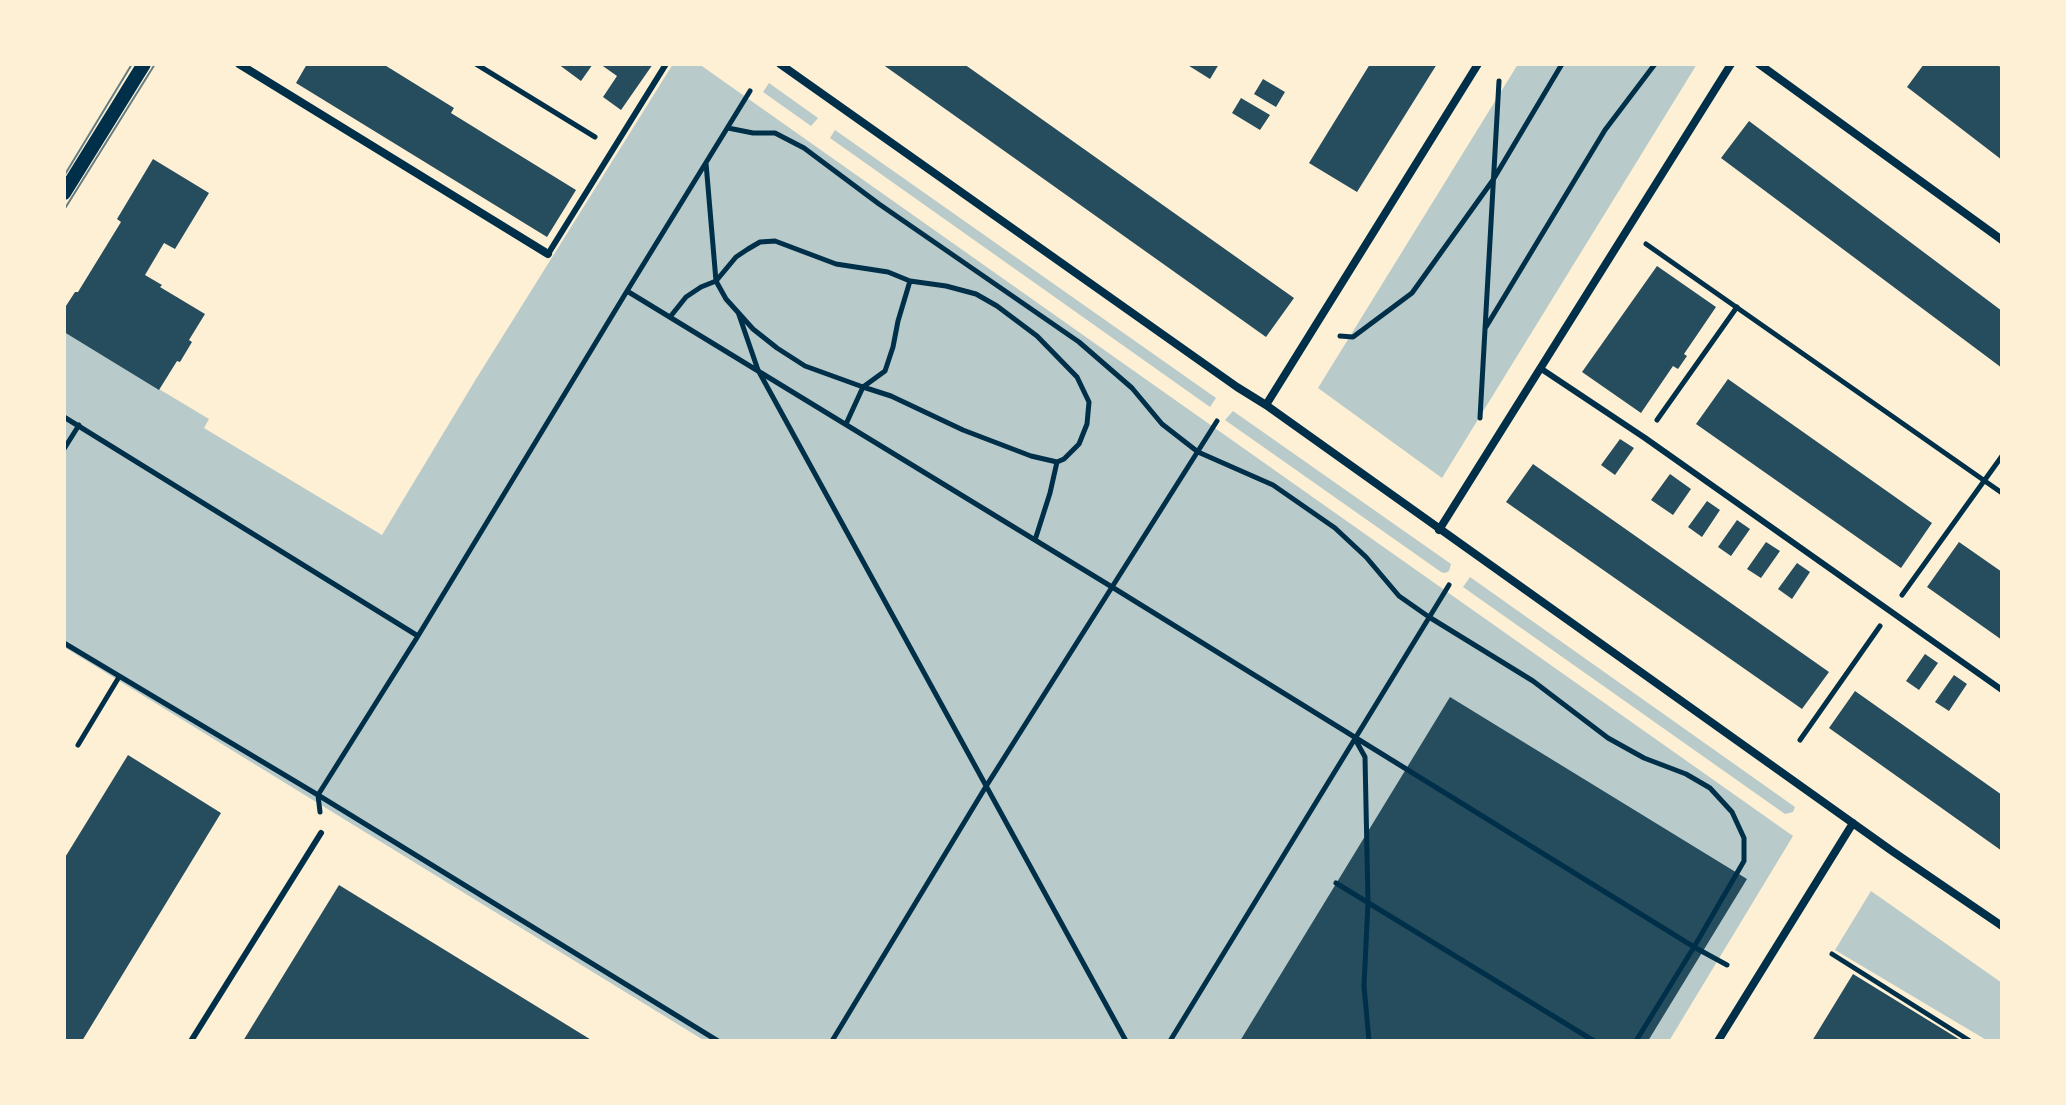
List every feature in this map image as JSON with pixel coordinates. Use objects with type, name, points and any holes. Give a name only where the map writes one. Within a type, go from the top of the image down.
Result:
[{"type":"street","points":[[64,193],[144,64]]},
{"type":"street","points":[[239,64],[548,254]]},
{"type":"street","points":[[780,64],[2002,926]]},
{"type":"street","points":[[795,74],[801,64]]},
{"type":"street","points":[[1266,405],[1478,64]]},
{"type":"street","points":[[1439,530],[1731,64]]},
{"type":"street","points":[[1759,64],[2002,240]]},
{"type":"street","points":[[1718,1041],[1853,823]]},
{"type":"lane","points":[[548,254],[666,64]]},
{"type":"lane","points":[[1540,368],[1645,438],[2002,690]]},
{"type":"lane","points":[[191,1041],[321,833]]},
{"type":"path","points":[[476,64],[613,149]]},
{"type":"path","points":[[1340,336],[1353,337],[1412,293],[1493,180],[1562,64]]},
{"type":"path","points":[[1485,328],[1605,130],[1655,64]]},
{"type":"path","points":[[1480,431],[1499,81]]},
{"type":"path","points":[[318,795],[750,91]]},
{"type":"path","points":[[728,128],[775,133],[804,148],[879,204],[1079,342],[1132,388],[1162,424],[1198,452],[1273,485],[1335,528],[1366,557],[1399,596],[1533,681],[1608,738],[1710,788],[1732,812],[1744,838],[1744,861],[1636,1041]]},
{"type":"path","points":[[670,317],[686,297],[716,281],[736,257],[760,242],[775,241],[836,264],[888,272],[910,281],[976,294],[997,306],[1037,336],[1077,377],[1089,402],[1087,424],[1079,444],[1064,459],[1057,462],[1031,456],[963,430],[891,396],[805,366],[777,348],[753,329],[726,299],[716,281],[706,163]]},
{"type":"path","points":[[1627,231],[2002,493]]},
{"type":"path","points":[[846,424],[863,387],[885,371],[910,281]]},
{"type":"path","points":[[627,291],[1727,965]]},
{"type":"path","points":[[1645,438],[1737,307]]},
{"type":"path","points":[[738,312],[758,370],[1126,1041]]},
{"type":"path","points":[[64,417],[418,636]]},
{"type":"path","points":[[832,1041],[985,788],[1217,421]]},
{"type":"path","points":[[64,449],[79,425]]},
{"type":"path","points":[[1035,540],[1057,462]]},
{"type":"path","points":[[1170,1041],[1449,585]]},
{"type":"path","points":[[64,643],[718,1041]]},
{"type":"path","points":[[78,745],[119,677]]},
{"type":"path","points":[[1355,738],[1365,757],[1368,902],[1364,986],[1369,1041]]},
{"type":"path","points":[[1336,883],[1594,1041]]},
{"type":"path","points":[[1832,954],[1970,1041]]},
{"type":"shaded area","points":[[673,64],[699,64],[1793,836],[1669,1041],[705,1041],[64,647],[64,332],[209,419],[204,428],[382,535]]},
{"type":"shaded area","points":[[1518,64],[1697,64],[1442,478],[1318,388]]},
{"type":"shaded area","points":[[769,83],[818,118],[811,126],[763,92]]},
{"type":"shaded area","points":[[835,130],[1216,398],[1210,407],[830,138]]},
{"type":"shaded area","points":[[1233,411],[1451,564],[1449,571],[1441,572],[1225,420]]},
{"type":"shaded area","points":[[1470,577],[1795,807],[1793,812],[1785,814],[1463,587]]},
{"type":"shaded area","points":[[1871,891],[2002,983],[2002,1041],[1988,1041],[1835,950]]},
{"type":"building","points":[[307,64],[383,64],[454,108],[451,113],[576,190],[547,237],[296,83]]},
{"type":"building","points":[[558,64],[593,64],[581,81]]},
{"type":"building","points":[[600,64],[653,64],[621,110],[603,97],[617,76]]},
{"type":"building","points":[[882,64],[964,64],[1294,298],[1266,337]]},
{"type":"building","points":[[1186,64],[1219,64],[1210,79]]},
{"type":"building","points":[[1370,64],[1437,64],[1357,192],[1309,163]]},
{"type":"building","points":[[1924,64],[1996,64],[2002,68],[2002,160],[1907,87]]},
{"type":"building","points":[[1263,79],[1285,92],[1276,107],[1254,94]]},
{"type":"building","points":[[1241,98],[1270,115],[1260,130],[1232,113]]},
{"type":"building","points":[[1749,121],[2002,311],[2002,368],[1721,158]]},
{"type":"building","points":[[153,159],[209,193],[175,249],[164,243],[145,275],[205,314],[180,362],[177,361],[159,390],[64,332],[64,309],[121,222],[117,219]]},
{"type":"building","points":[[1657,266],[1716,307],[1684,354],[1687,356],[1678,369],[1673,366],[1641,413],[1582,372]]},
{"type":"building","points":[[1728,379],[1932,523],[1901,568],[1696,424]]},
{"type":"building","points":[[1620,439],[1634,448],[1615,475],[1601,465]]},
{"type":"building","points":[[1533,464],[1829,672],[1802,709],[1506,502]]},
{"type":"building","points":[[1670,474],[1691,489],[1673,515],[1651,500]]},
{"type":"building","points":[[1707,501],[1720,510],[1702,537],[1688,527]]},
{"type":"building","points":[[1737,520],[1750,529],[1731,556],[1718,547]]},
{"type":"building","points":[[1766,542],[1780,551],[1761,578],[1747,569]]},
{"type":"building","points":[[1959,542],[2002,572],[2002,640],[1927,587]]},
{"type":"building","points":[[1797,563],[1810,572],[1792,599],[1778,589]]},
{"type":"building","points":[[1925,654],[1938,663],[1919,690],[1906,681]]},
{"type":"building","points":[[1954,675],[1967,684],[1949,711],[1935,702]]},
{"type":"building","points":[[1855,691],[2002,795],[2002,851],[1829,728]]},
{"type":"building","points":[[1450,697],[1747,879],[1648,1041],[1240,1041]]},
{"type":"building","points":[[128,755],[221,813],[82,1041],[64,1041],[64,859]]},
{"type":"building","points":[[339,885],[593,1041],[243,1041]]},
{"type":"building","points":[[1853,974],[1962,1041],[1812,1041]]},
{"type":"tram line","points":[[64,176],[132,64]]},
{"type":"tram line","points":[[64,210],[155,64]]}]
